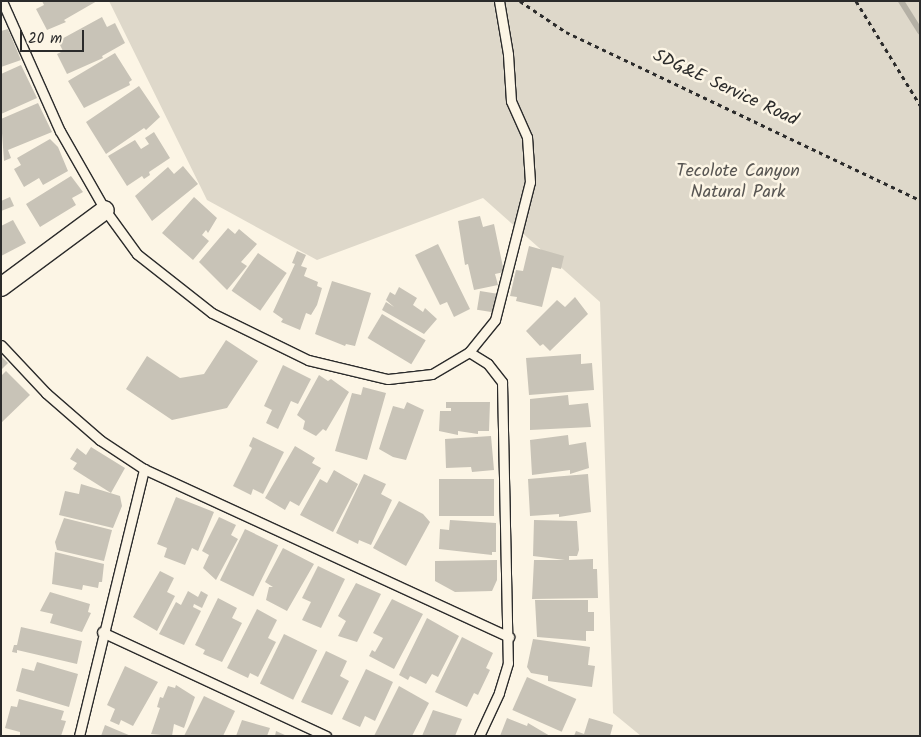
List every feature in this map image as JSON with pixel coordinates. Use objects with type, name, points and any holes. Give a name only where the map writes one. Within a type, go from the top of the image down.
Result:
[{"type":"street","points":[[1,287],[105,210]]},
{"type":"lane","points":[[2,1],[60,131],[105,210],[137,254],[212,313],[308,360],[388,379],[432,374],[469,352],[495,320],[530,182],[527,137],[510,101],[508,54],[499,1]]},
{"type":"lane","points":[[1,345],[46,393],[100,440],[144,469],[509,637]]},
{"type":"lane","points":[[469,352],[488,364],[502,382],[509,637],[508,663],[499,693],[479,736]]},
{"type":"lane","points":[[79,736],[102,632],[144,469]]},
{"type":"lane","points":[[102,632],[326,736]]},
{"type":"path","name":"SDG&E Service Road","points":[[520,1],[566,32],[920,200]]},
{"type":"path","points":[[856,1],[920,105]]},
{"type":"green space","name":"Tecolote Canyon Natural Park","points":[[109,1],[920,1],[920,736],[641,736],[613,713],[600,302],[483,198],[317,260],[207,200]]},
{"type":"building","points":[[42,1],[97,1],[64,20],[66,22],[47,30],[36,9],[44,5]]},
{"type":"building","points":[[102,17],[107,27],[115,23],[125,43],[102,56],[103,58],[67,74],[57,54],[63,51],[58,41]]},
{"type":"building","points":[[8,29],[21,60],[1,67],[1,31]]},
{"type":"building","points":[[115,53],[132,80],[129,82],[130,85],[84,108],[68,81]]},
{"type":"building","points":[[21,65],[37,98],[1,114],[1,74]]},
{"type":"building","points":[[139,86],[160,117],[146,130],[144,128],[106,154],[86,122]]},
{"type":"building","points":[[38,103],[52,132],[8,150],[11,158],[4,161],[1,119]]},
{"type":"building","points":[[154,132],[170,158],[149,172],[150,175],[144,179],[142,176],[127,186],[108,156],[135,140],[141,149],[149,144],[145,138]]},
{"type":"building","points":[[50,139],[58,147],[68,171],[43,185],[39,178],[24,187],[14,169],[21,165],[17,158]]},
{"type":"building","points":[[183,166],[198,184],[152,221],[135,196],[168,167],[174,174]]},
{"type":"building","points":[[71,176],[83,192],[72,198],[76,205],[40,227],[26,204]]},
{"type":"building","points":[[10,197],[14,206],[1,211],[1,201]]},
{"type":"building","points":[[194,197],[217,218],[208,233],[206,230],[202,235],[209,241],[193,260],[162,233]]},
{"type":"building","points":[[480,216],[483,227],[494,224],[504,272],[495,274],[498,285],[474,290],[468,264],[465,265],[458,221]]},
{"type":"building","points":[[13,220],[26,243],[1,256],[1,226]]},
{"type":"building","points":[[228,228],[235,234],[239,229],[257,244],[241,262],[247,266],[227,290],[199,262]]},
{"type":"building","points":[[438,244],[470,309],[454,317],[447,302],[440,305],[415,255]]},
{"type":"building","points":[[529,246],[564,256],[561,269],[552,267],[542,307],[516,301],[517,297],[510,296],[516,270],[523,271]]},
{"type":"building","points":[[297,251],[306,255],[301,266],[307,268],[304,276],[318,282],[317,286],[322,288],[317,305],[311,315],[306,313],[300,330],[281,322],[283,319],[273,312],[295,264],[292,263]]},
{"type":"building","points":[[258,253],[287,273],[260,311],[232,291]]},
{"type":"building","points":[[332,281],[371,293],[355,346],[346,344],[345,346],[315,334]]},
{"type":"building","points":[[399,287],[417,298],[413,305],[423,312],[425,308],[437,319],[424,334],[382,310],[386,302],[394,307],[386,300],[390,292],[395,295]]},
{"type":"building","points":[[480,291],[499,294],[496,313],[477,310]]},
{"type":"building","points":[[575,297],[588,314],[550,351],[543,344],[540,346],[526,331],[557,300],[565,307]]},
{"type":"building","points":[[382,314],[426,340],[411,364],[368,338]]},
{"type":"building","points":[[226,340],[258,361],[227,408],[172,420],[126,389],[147,356],[180,378],[204,374]]},
{"type":"building","points":[[581,354],[581,364],[592,363],[594,390],[529,395],[526,358]]},
{"type":"building","points":[[1,356],[8,363],[1,370]]},
{"type":"building","points":[[283,365],[311,379],[298,404],[291,401],[278,429],[266,423],[272,410],[264,406]]},
{"type":"building","points":[[6,371],[30,395],[1,423],[1,376]]},
{"type":"building","points":[[319,375],[328,381],[331,379],[349,392],[326,431],[323,429],[316,436],[303,429],[305,421],[297,415]]},
{"type":"building","points":[[363,387],[386,393],[367,460],[335,451],[352,393],[361,395]]},
{"type":"building","points":[[568,395],[569,405],[588,403],[591,427],[530,430],[530,399]]},
{"type":"building","points":[[407,402],[424,410],[406,460],[393,457],[379,449],[393,406],[404,409]]},
{"type":"building","points":[[446,402],[490,402],[489,431],[478,431],[478,434],[458,431],[458,435],[439,431],[440,411],[451,411],[451,408],[446,408]]},
{"type":"building","points":[[568,435],[569,445],[586,442],[589,468],[570,474],[570,470],[532,475],[530,440]]},
{"type":"building","points":[[491,436],[494,470],[472,472],[471,467],[446,468],[445,439]]},
{"type":"building","points":[[253,437],[284,452],[263,494],[253,489],[251,495],[233,486],[252,448],[249,446]]},
{"type":"building","points":[[295,446],[315,458],[312,463],[321,468],[299,506],[290,501],[285,510],[265,498]]},
{"type":"building","points":[[91,447],[125,468],[111,493],[73,469],[77,463],[70,459],[77,448],[86,455]]},
{"type":"building","points":[[334,470],[358,484],[333,532],[300,515],[320,479],[327,483]]},
{"type":"building","points":[[364,474],[386,484],[381,494],[392,500],[371,545],[359,540],[358,544],[336,533]]},
{"type":"building","points":[[588,474],[591,512],[559,517],[559,514],[530,516],[528,479]]},
{"type":"building","points":[[439,479],[494,479],[494,516],[439,516]]},
{"type":"building","points":[[81,484],[120,496],[122,506],[113,528],[59,515],[65,491],[79,494]]},
{"type":"building","points":[[176,497],[214,512],[198,551],[192,548],[185,565],[164,557],[167,548],[157,544]]},
{"type":"building","points":[[399,501],[423,514],[430,522],[406,566],[373,548]]},
{"type":"building","points":[[219,517],[236,525],[231,535],[238,539],[216,580],[203,568],[209,555],[202,551]]},
{"type":"building","points":[[64,518],[112,530],[104,561],[57,550],[55,542]]},
{"type":"building","points":[[450,520],[496,523],[496,552],[492,552],[492,555],[439,549],[440,529],[449,530]]},
{"type":"building","points":[[534,520],[577,521],[579,550],[577,556],[569,556],[569,560],[593,559],[593,569],[597,569],[598,598],[532,599],[534,560],[565,560],[533,556]]},
{"type":"building","points":[[245,529],[278,545],[253,596],[220,580]]},
{"type":"building","points":[[283,548],[314,564],[287,611],[266,600],[269,587],[273,587],[265,582]]},
{"type":"building","points":[[55,552],[104,564],[102,582],[99,582],[98,588],[83,585],[82,590],[52,584]]},
{"type":"building","points":[[497,560],[497,580],[492,591],[455,592],[435,581],[435,561]]},
{"type":"building","points":[[318,566],[345,579],[321,628],[302,620],[311,602],[302,598]]},
{"type":"building","points":[[160,571],[174,578],[167,592],[175,596],[157,631],[133,617]]},
{"type":"building","points":[[356,583],[381,594],[357,642],[338,636],[346,621],[338,616]]},
{"type":"building","points":[[188,591],[198,597],[201,591],[208,595],[202,608],[194,604],[193,607],[201,611],[184,645],[159,634],[176,602],[181,605]]},
{"type":"building","points":[[50,592],[90,604],[88,612],[91,613],[82,632],[50,623],[53,614],[40,611]]},
{"type":"building","points":[[218,598],[237,608],[232,618],[242,623],[222,662],[203,654],[205,650],[195,645]]},
{"type":"building","points":[[392,599],[423,614],[394,669],[369,656],[372,650],[375,652],[383,638],[373,633]]},
{"type":"building","points":[[535,600],[588,600],[588,612],[594,612],[594,631],[586,631],[586,641],[537,637]]},
{"type":"building","points":[[257,609],[277,620],[268,638],[276,642],[258,677],[250,673],[248,678],[227,668]]},
{"type":"building","points":[[427,618],[459,636],[438,677],[432,674],[426,684],[410,676],[408,680],[399,675]]},
{"type":"building","points":[[21,627],[82,641],[77,664],[17,650],[17,653],[12,652],[14,645],[17,645]]},
{"type":"building","points":[[284,634],[317,650],[293,700],[260,683]]},
{"type":"building","points":[[462,637],[493,653],[486,668],[490,670],[478,695],[474,693],[467,707],[435,692]]},
{"type":"building","points":[[533,639],[590,647],[588,665],[595,666],[592,687],[548,681],[548,676],[531,673],[527,667]]},
{"type":"building","points":[[326,651],[347,661],[340,676],[349,681],[332,715],[301,702]]},
{"type":"building","points":[[37,662],[78,674],[69,707],[16,691],[22,668],[34,671]]},
{"type":"building","points":[[125,666],[158,682],[133,726],[121,720],[119,725],[110,721],[115,709],[107,705]]},
{"type":"building","points":[[366,669],[393,682],[375,721],[365,716],[360,727],[342,719]]},
{"type":"building","points":[[527,677],[576,699],[562,732],[512,710]]},
{"type":"building","points":[[176,685],[195,697],[184,728],[174,724],[172,736],[151,734],[160,708],[157,707],[160,697],[163,698],[168,686],[175,688]]},
{"type":"building","points":[[399,686],[429,703],[412,736],[374,736]]},
{"type":"building","points":[[204,696],[235,711],[223,736],[184,736]]},
{"type":"building","points":[[19,699],[64,711],[61,720],[66,721],[61,736],[20,736],[20,732],[5,728],[11,706],[17,707]]},
{"type":"building","points":[[433,710],[462,719],[455,736],[422,736]]},
{"type":"building","points":[[507,718],[527,726],[528,723],[550,736],[500,736]]},
{"type":"building","points":[[589,718],[613,725],[610,736],[574,736],[576,731],[584,734]]},
{"type":"building","points":[[242,720],[270,728],[267,736],[236,736]]},
{"type":"building","points":[[105,725],[131,736],[101,736]]},
{"type":"building","points":[[276,731],[287,736],[275,736]]},
{"type":"waterway","points":[[901,1],[920,32]]}]
